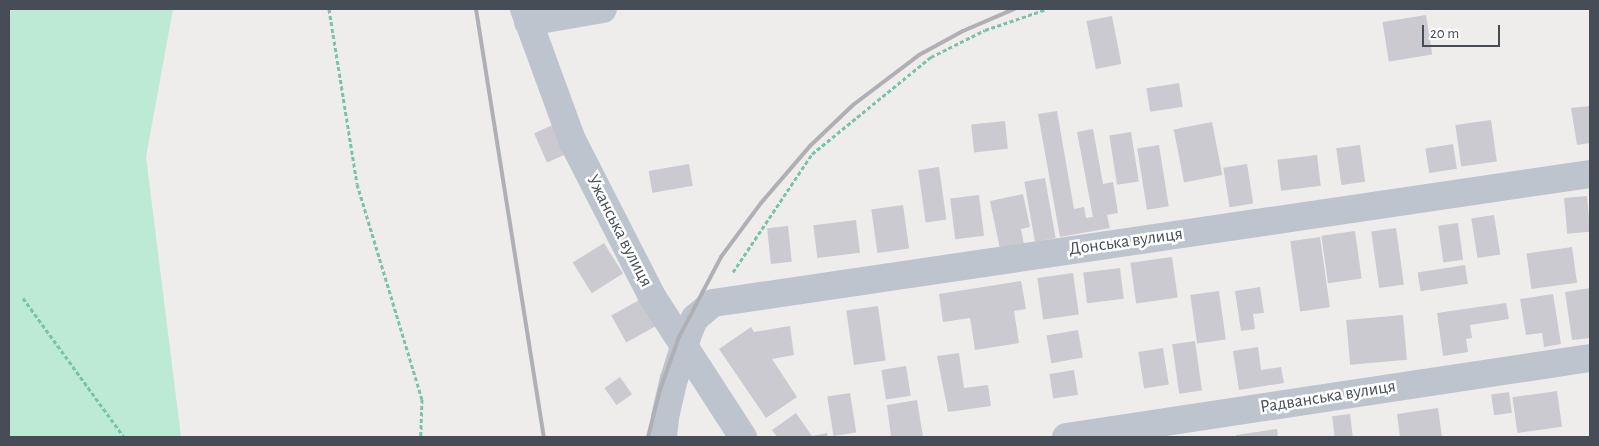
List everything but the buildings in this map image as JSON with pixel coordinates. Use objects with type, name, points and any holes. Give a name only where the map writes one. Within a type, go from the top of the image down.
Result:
[{"type":"street","points":[[526,15],[603,9]]},
{"type":"street","name":"Ужанська вулиця","points":[[526,15],[572,140],[653,298],[743,437]]},
{"type":"street","name":"Донська вулиця","points":[[713,304],[1590,174]]},
{"type":"street","points":[[663,437],[665,417],[674,379],[695,318],[713,304]]},
{"type":"street","name":"Радванська вулиця","points":[[1066,437],[1590,358]]},
{"type":"path","points":[[329,9],[357,184],[422,399],[422,437]]},
{"type":"path","points":[[713,304],[812,154],[930,56],[985,30],[1047,9]]},
{"type":"path","points":[[23,298],[124,437]]},
{"type":"green space","points":[[9,9],[173,9],[146,157],[181,437],[9,437]]},
{"type":"railway","points":[[476,9],[544,437]]},
{"type":"railway","points":[[648,437],[660,390],[679,337],[721,257],[761,203],[810,146],[853,105],[919,55],[963,31],[1014,9]]}]
